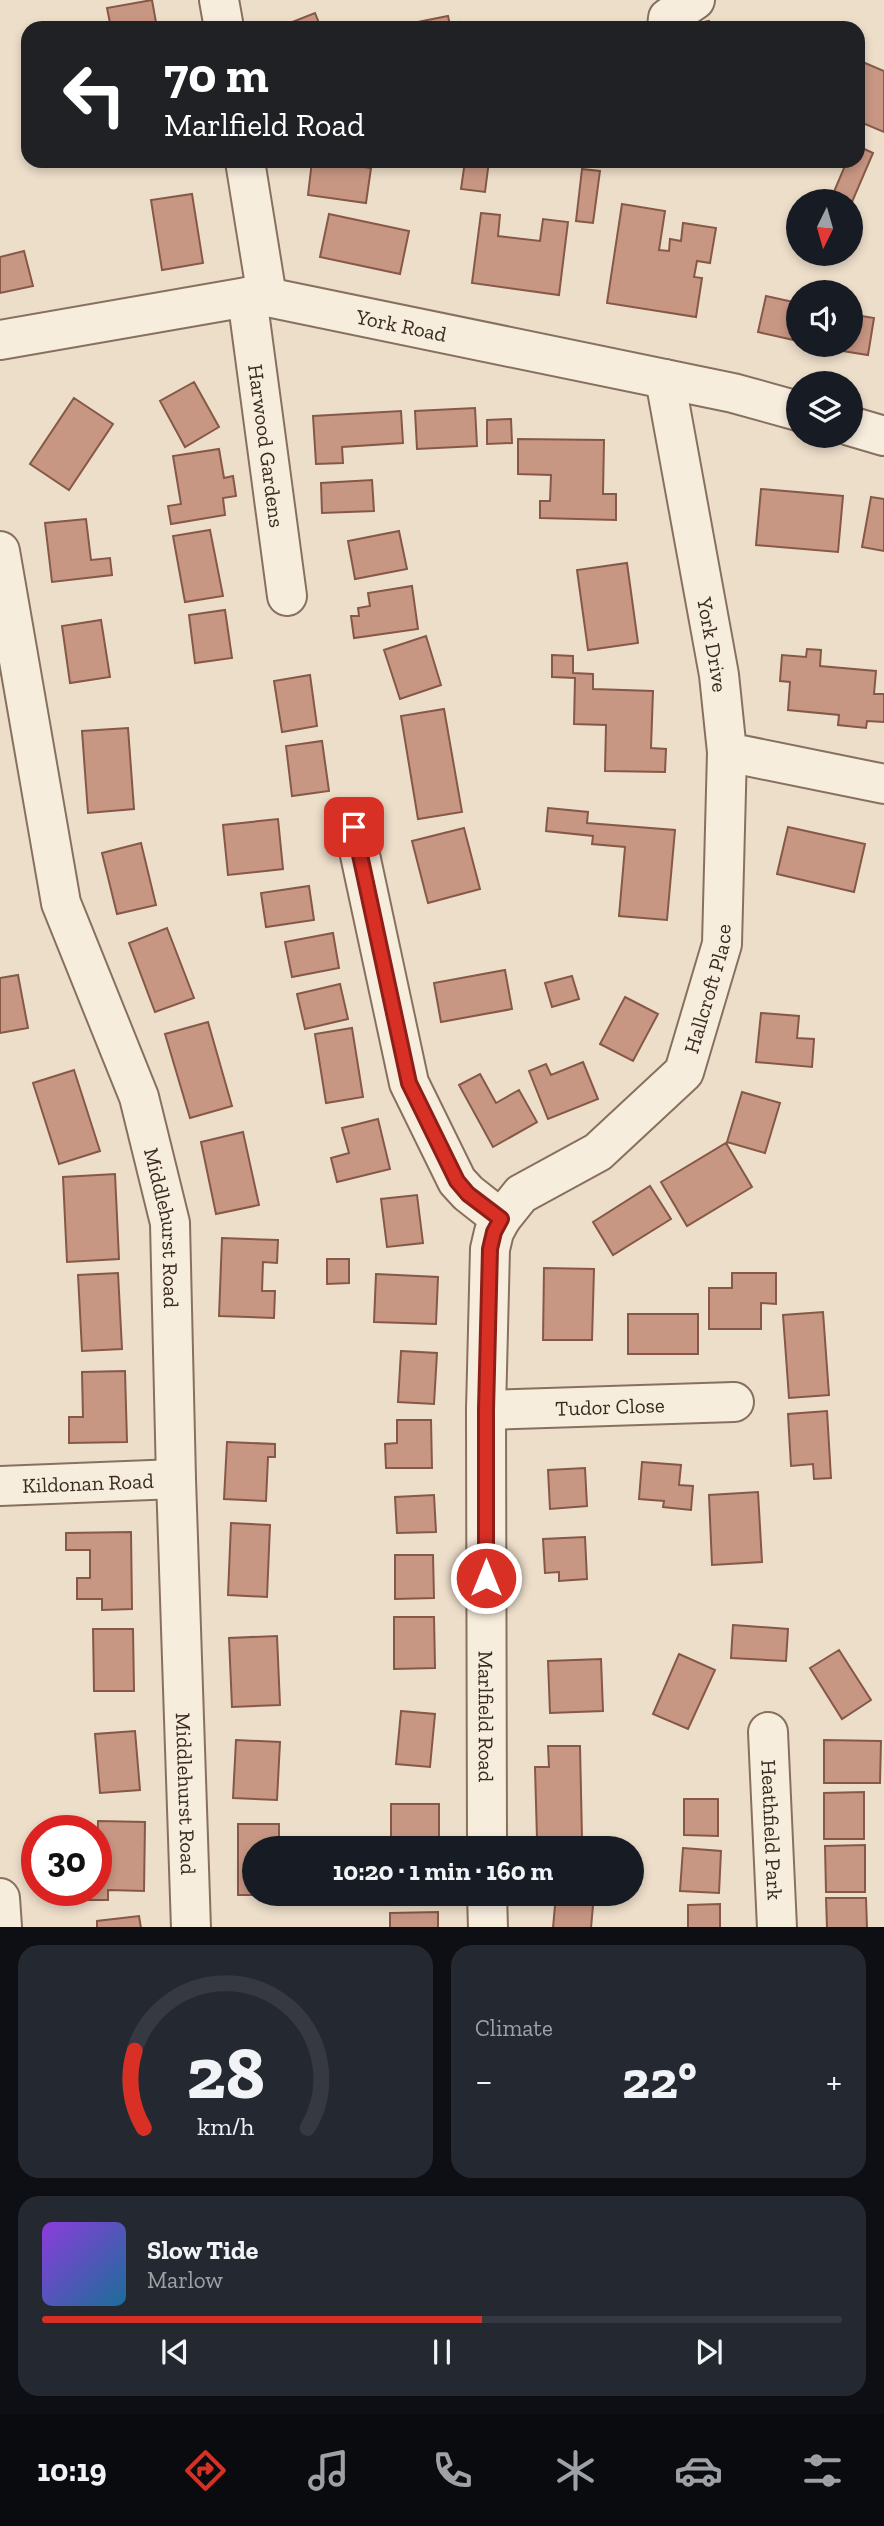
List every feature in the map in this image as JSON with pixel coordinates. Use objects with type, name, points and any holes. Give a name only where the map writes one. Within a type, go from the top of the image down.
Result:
[{"type":"street","points":[[668,21],[668,18],[695,0]]},
{"type":"street","name":"Harwood Gardens","points":[[246,168],[287,596]]},
{"type":"street","name":"York Road","points":[[0,340],[257,297],[733,393],[786,408]]},
{"type":"street","name":"York Drive","points":[[665,379],[719,675],[727,752]]},
{"type":"street","points":[[863,430],[884,436]]},
{"type":"street","name":"Middlehurst Road","points":[[0,551],[61,903],[139,1097],[170,1223],[191,1927]]},
{"type":"street","points":[[727,752],[884,784]]},
{"type":"street","name":"Hallcroft Place","points":[[501,1219],[521,1194],[598,1152],[684,1072],[722,944],[727,752]]},
{"type":"street","points":[[354,827],[409,1083],[457,1181],[468,1194],[501,1219]]},
{"type":"street","name":"Marlfield Road","points":[[487,1836],[486,1410],[490,1249],[501,1219]]},
{"type":"street","name":"Tudor Close","points":[[486,1410],[734,1402]]},
{"type":"street","name":"Kildonan Road","points":[[0,1486],[176,1479]]},
{"type":"street","name":"Heathfield Park","points":[[768,1726],[777,1927]]},
{"type":"street","points":[[487,1906],[488,1927]]},
{"type":"building","points":[[152,0],[156,21],[110,21],[107,8]]},
{"type":"building","points":[[315,13],[318,21],[295,21]]},
{"type":"building","points":[[448,16],[449,21],[422,21]]},
{"type":"building","points":[[865,63],[884,71],[884,132],[865,124]]},
{"type":"building","points":[[865,149],[873,153],[858,189],[835,189],[844,168],[865,168]]},
{"type":"building","points":[[311,168],[371,168],[366,203],[308,195]]},
{"type":"building","points":[[464,168],[488,168],[485,192],[461,189]]},
{"type":"building","points":[[582,169],[600,171],[593,223],[576,221]]},
{"type":"building","points":[[192,194],[203,263],[162,270],[151,200]]},
{"type":"building","points":[[622,204],[665,211],[659,250],[669,251],[670,239],[681,241],[683,223],[716,228],[710,263],[697,261],[694,277],[702,278],[696,317],[607,303]]},
{"type":"building","points":[[481,213],[500,215],[498,236],[540,241],[543,219],[568,222],[559,295],[472,283]]},
{"type":"building","points":[[329,214],[409,231],[400,274],[320,257]]},
{"type":"building","points":[[24,251],[33,286],[0,293],[0,257]]},
{"type":"building","points":[[766,296],[786,300],[786,338],[758,332]]},
{"type":"building","points":[[863,316],[874,318],[868,355],[863,354]]},
{"type":"building","points":[[194,382],[219,427],[185,447],[160,401]]},
{"type":"building","points":[[74,398],[113,424],[69,490],[30,464]]},
{"type":"building","points":[[475,408],[477,446],[417,449],[415,411]]},
{"type":"building","points":[[401,411],[403,443],[342,447],[343,463],[316,464],[313,416]]},
{"type":"building","points":[[511,419],[512,443],[487,444],[487,420]]},
{"type":"building","points":[[518,439],[604,440],[603,494],[616,494],[616,520],[540,518],[540,501],[550,501],[551,475],[518,474]]},
{"type":"building","points":[[219,449],[224,478],[233,476],[236,496],[223,498],[225,515],[171,524],[168,506],[181,504],[173,456]]},
{"type":"building","points":[[372,480],[374,511],[322,513],[321,483]]},
{"type":"building","points":[[761,489],[843,496],[838,552],[756,545]]},
{"type":"building","points":[[871,497],[884,499],[884,551],[862,547]]},
{"type":"building","points":[[86,519],[91,560],[110,558],[112,575],[52,582],[45,523]]},
{"type":"building","points":[[210,530],[223,596],[185,602],[173,536]]},
{"type":"building","points":[[399,531],[407,569],[355,579],[348,541]]},
{"type":"building","points":[[627,563],[638,643],[588,650],[577,570]]},
{"type":"building","points":[[412,586],[418,629],[354,638],[351,616],[359,616],[358,608],[370,606],[368,593]]},
{"type":"building","points":[[225,610],[232,658],[195,663],[189,615]]},
{"type":"building","points":[[101,620],[110,677],[70,683],[62,626]]},
{"type":"building","points":[[426,636],[441,685],[400,699],[384,650]]},
{"type":"building","points":[[807,649],[821,650],[820,666],[876,671],[874,694],[884,694],[884,722],[867,721],[866,728],[838,725],[839,715],[788,710],[790,682],[780,681],[782,655],[806,657]]},
{"type":"building","points":[[552,655],[573,656],[573,673],[593,674],[593,689],[653,691],[651,748],[666,749],[665,772],[605,771],[606,725],[574,724],[575,678],[552,677]]},
{"type":"building","points":[[310,675],[317,726],[282,732],[274,681]]},
{"type":"building","points":[[444,709],[462,812],[418,819],[401,716]]},
{"type":"building","points":[[128,728],[134,809],[88,813],[82,731]]},
{"type":"building","points":[[322,741],[329,791],[292,796],[286,746]]},
{"type":"building","points":[[548,808],[588,812],[587,823],[675,830],[667,920],[619,916],[625,847],[592,844],[593,836],[546,831]]},
{"type":"building","points":[[278,819],[283,869],[228,875],[223,825]]},
{"type":"building","points":[[788,827],[865,844],[854,892],[777,874]]},
{"type":"building","points":[[464,828],[480,889],[428,903],[412,841]]},
{"type":"building","points":[[141,843],[156,905],[117,914],[102,853]]},
{"type":"building","points":[[309,886],[314,920],[266,927],[261,893]]},
{"type":"building","points":[[167,928],[194,998],[155,1012],[129,943]]},
{"type":"building","points":[[333,933],[339,968],[292,977],[285,942]]},
{"type":"building","points":[[505,970],[512,1009],[441,1022],[434,983]]},
{"type":"building","points":[[18,975],[28,1028],[0,1033],[0,978]]},
{"type":"building","points":[[572,976],[579,999],[552,1007],[545,983]]},
{"type":"building","points":[[340,984],[348,1019],[305,1029],[297,994]]},
{"type":"building","points":[[625,997],[658,1014],[633,1061],[600,1044]]},
{"type":"building","points":[[761,1013],[799,1016],[797,1038],[814,1039],[812,1067],[756,1062]]},
{"type":"building","points":[[208,1022],[232,1106],[190,1118],[165,1034]]},
{"type":"building","points":[[352,1028],[363,1097],[326,1103],[315,1034]]},
{"type":"building","points":[[583,1062],[598,1099],[548,1119],[529,1071],[546,1064],[551,1075]]},
{"type":"building","points":[[74,1070],[100,1151],[59,1164],[33,1083]]},
{"type":"building","points":[[480,1074],[496,1103],[519,1090],[537,1122],[493,1147],[459,1085]]},
{"type":"building","points":[[742,1092],[780,1103],[765,1153],[727,1142]]},
{"type":"building","points":[[378,1119],[390,1169],[337,1182],[331,1158],[349,1153],[342,1128]]},
{"type":"building","points":[[243,1132],[259,1205],[216,1214],[201,1142]]},
{"type":"building","points":[[726,1143],[752,1187],[687,1226],[661,1182]]},
{"type":"building","points":[[115,1174],[119,1259],[67,1262],[63,1177]]},
{"type":"building","points":[[650,1186],[671,1219],[613,1255],[593,1222]]},
{"type":"building","points":[[417,1195],[423,1243],[387,1247],[381,1199]]},
{"type":"building","points":[[222,1238],[278,1240],[277,1263],[263,1262],[262,1291],[275,1291],[274,1318],[219,1316]]},
{"type":"building","points":[[327,1259],[349,1259],[349,1283],[327,1284]]},
{"type":"building","points":[[544,1268],[594,1269],[592,1340],[543,1340]]},
{"type":"building","points":[[118,1273],[122,1349],[82,1351],[78,1275]]},
{"type":"building","points":[[732,1273],[776,1273],[776,1304],[761,1303],[761,1329],[709,1329],[709,1288],[732,1288]]},
{"type":"building","points":[[376,1274],[438,1277],[436,1324],[374,1322]]},
{"type":"building","points":[[823,1312],[829,1395],[789,1398],[783,1315]]},
{"type":"building","points":[[628,1314],[698,1314],[698,1354],[628,1354]]},
{"type":"building","points":[[401,1351],[437,1353],[434,1404],[398,1402]]},
{"type":"building","points":[[125,1371],[127,1442],[69,1443],[69,1417],[83,1417],[82,1372]]},
{"type":"building","points":[[827,1411],[831,1478],[814,1479],[813,1464],[791,1466],[788,1414]]},
{"type":"building","points":[[397,1420],[431,1420],[432,1468],[386,1468],[385,1444],[397,1443]]},
{"type":"building","points":[[227,1442],[275,1444],[275,1457],[268,1457],[266,1501],[224,1499]]},
{"type":"building","points":[[642,1462],[681,1465],[679,1485],[693,1486],[691,1510],[663,1507],[664,1501],[639,1499]]},
{"type":"building","points":[[585,1468],[587,1506],[550,1509],[548,1470]]},
{"type":"building","points":[[758,1492],[762,1562],[712,1565],[709,1495]]},
{"type":"building","points":[[434,1495],[436,1532],[397,1533],[395,1497]]},
{"type":"building","points":[[231,1523],[270,1525],[267,1597],[228,1595]]},
{"type":"building","points":[[131,1532],[132,1609],[102,1610],[102,1599],[77,1599],[77,1578],[90,1578],[90,1550],[66,1550],[66,1533]]},
{"type":"building","points":[[585,1537],[587,1579],[559,1581],[559,1572],[545,1573],[543,1539]]},
{"type":"building","points":[[395,1555],[433,1555],[434,1598],[395,1599]]},
{"type":"building","points":[[394,1617],[434,1617],[435,1668],[394,1669]]},
{"type":"building","points":[[733,1625],[788,1629],[786,1661],[731,1658]]},
{"type":"building","points":[[93,1629],[133,1629],[134,1691],[94,1691]]},
{"type":"building","points":[[277,1636],[280,1705],[232,1707],[229,1638]]},
{"type":"building","points":[[839,1650],[871,1700],[842,1719],[810,1668]]},
{"type":"building","points":[[679,1654],[715,1670],[688,1729],[653,1714]]},
{"type":"building","points":[[601,1659],[603,1711],[550,1713],[548,1661]]},
{"type":"building","points":[[401,1711],[435,1714],[430,1767],[396,1764]]},
{"type":"building","points":[[135,1731],[140,1790],[100,1793],[95,1734]]},
{"type":"building","points":[[236,1740],[280,1742],[277,1800],[233,1798]]},
{"type":"building","points":[[824,1740],[881,1741],[880,1783],[824,1783]]},
{"type":"building","points":[[548,1746],[580,1746],[582,1836],[537,1836],[535,1767],[549,1767]]},
{"type":"building","points":[[864,1792],[864,1839],[824,1839],[824,1793]]},
{"type":"building","points":[[684,1799],[718,1799],[718,1836],[684,1835]]},
{"type":"building","points":[[391,1804],[439,1804],[439,1836],[391,1836]]},
{"type":"building","points":[[112,1821],[145,1822],[144,1891],[112,1890]]},
{"type":"building","points":[[238,1824],[279,1824],[279,1836],[242,1836],[242,1895],[238,1895]]},
{"type":"building","points":[[865,1845],[865,1892],[826,1892],[825,1846]]},
{"type":"building","points":[[683,1848],[721,1851],[719,1893],[680,1891]]},
{"type":"building","points":[[826,1898],[866,1898],[867,1927],[827,1927]]},
{"type":"building","points":[[720,1904],[720,1927],[688,1927],[688,1905]]},
{"type":"building","points":[[555,1906],[593,1906],[591,1927],[553,1927]]},
{"type":"building","points":[[438,1912],[438,1927],[390,1927],[390,1913]]},
{"type":"building","points":[[139,1916],[141,1927],[97,1927],[97,1921]]},
{"type":"route","points":[[354,827],[409,1083],[457,1181],[468,1194],[501,1219],[490,1249],[486,1578]]}]
